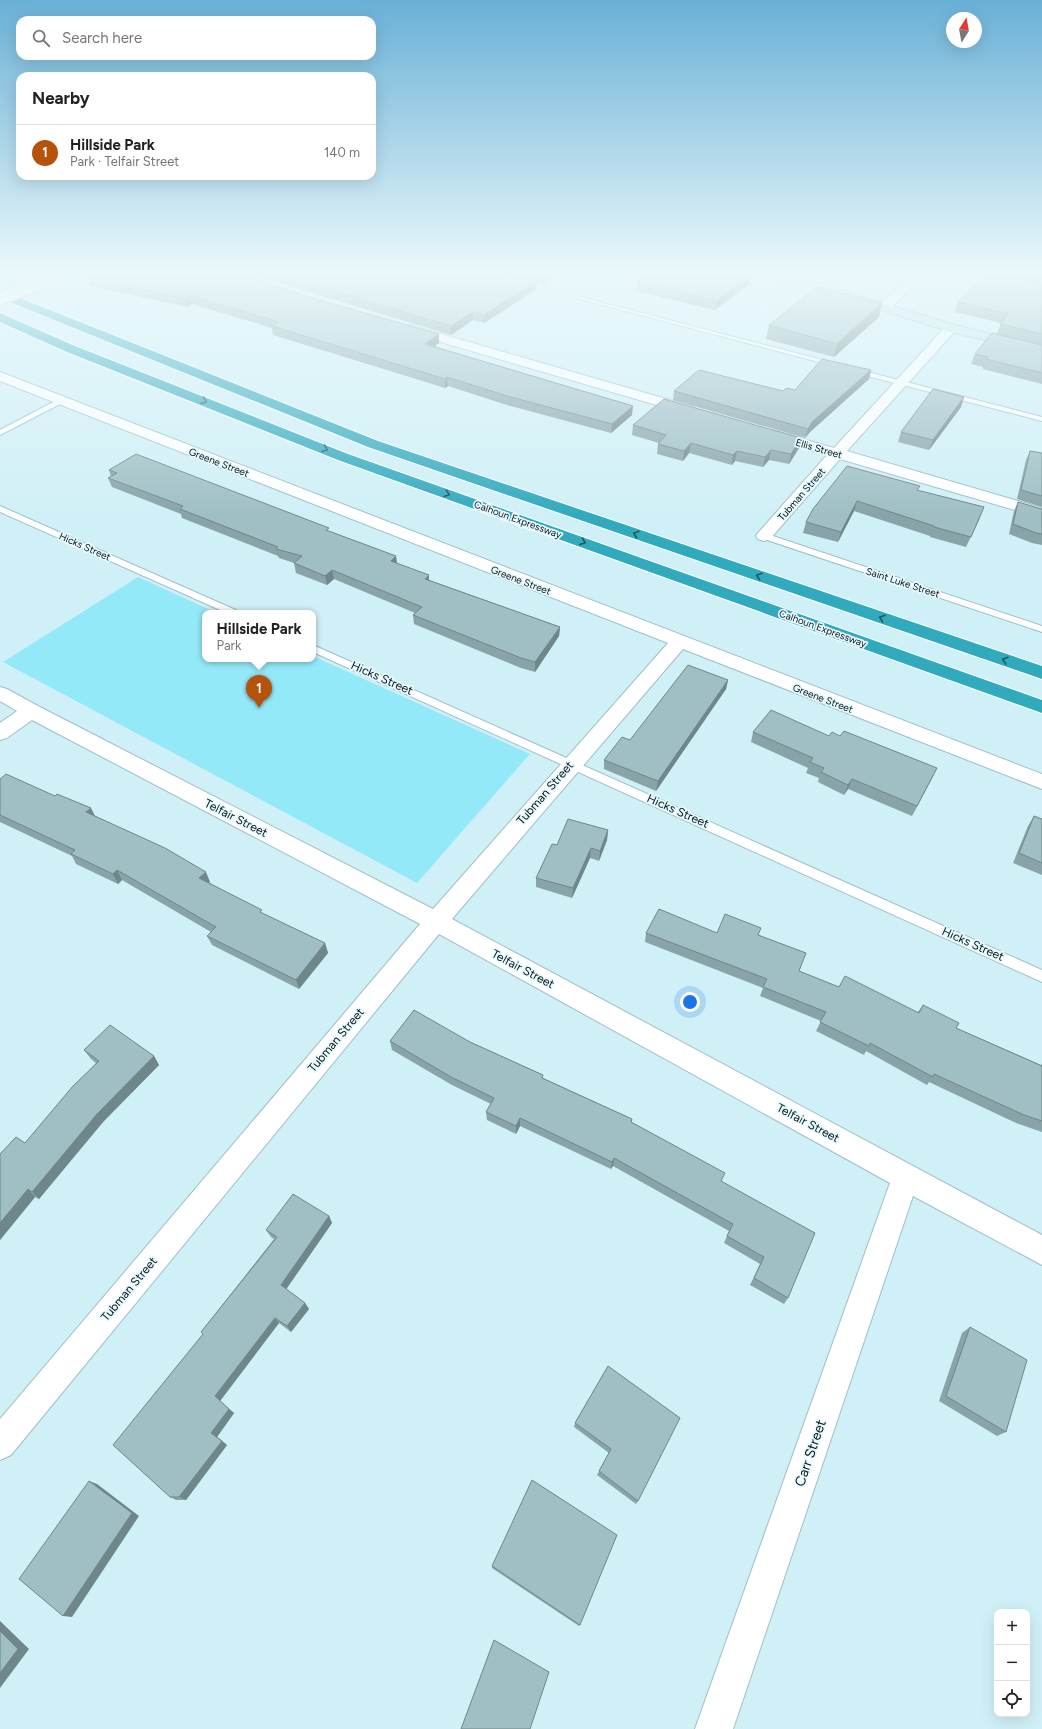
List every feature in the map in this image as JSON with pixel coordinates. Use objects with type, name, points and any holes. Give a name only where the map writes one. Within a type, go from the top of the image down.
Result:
[{"type":"highway","name":"Calhoun Expressway","points":[[83,354],[344,457],[1042,707]]},
{"type":"highway","name":"Calhoun Expressway","points":[[148,354],[373,444],[1042,673]]},
{"type":"street","points":[[496,354],[699,413]]},
{"type":"street","name":"Tubman Street","points":[[764,536],[837,453],[928,354]]},
{"type":"street","name":"Greene Street","points":[[0,376],[679,642],[1042,782]]},
{"type":"street","name":"Ellis Street","points":[[760,431],[1042,513]]},
{"type":"street","name":"Tubman Street","points":[[0,1444],[435,921],[571,762],[679,642]]},
{"type":"street","name":"Telfair Street","points":[[0,693],[31,711],[435,921],[1042,1251]]},
{"type":"street","points":[[0,733],[31,711]]},
{"type":"street","name":"Carr Street","points":[[714,1729],[906,1176]]},
{"type":"lane","points":[[794,354],[841,366]]},
{"type":"lane","points":[[848,368],[1042,419]]},
{"type":"lane","points":[[0,433],[62,400]]},
{"type":"lane","name":"Hicks Street","points":[[0,508],[228,610]]},
{"type":"lane","name":"Saint Luke Street","points":[[764,536],[1042,629]]},
{"type":"lane","name":"Hicks Street","points":[[316,649],[571,762],[1042,976]]},
{"type":"shaded area","points":[[138,577],[210,610],[202,610],[202,662],[316,662],[316,657],[530,754],[417,883],[3,662]]},
{"type":"building","points":[[362,354],[457,354],[633,406],[612,424],[507,396],[447,377],[445,379]]},
{"type":"building","points":[[975,354],[1042,354],[1042,373],[986,359],[988,357]]},
{"type":"building","points":[[822,359],[871,370],[812,422],[808,429],[674,391],[699,370],[783,391],[787,388],[795,390]]},
{"type":"building","points":[[933,389],[964,397],[933,440],[901,432]]},
{"type":"building","points":[[664,399],[801,438],[791,454],[771,450],[765,457],[737,451],[733,455],[691,443],[684,451],[658,444],[666,435],[633,425]]},
{"type":"building","points":[[1030,451],[1042,453],[1042,496],[1021,490]]},
{"type":"building","points":[[136,454],[329,528],[326,530],[396,556],[391,561],[429,575],[425,579],[560,627],[535,662],[521,658],[413,615],[422,607],[332,570],[325,576],[294,563],[302,556],[276,549],[278,547],[180,509],[183,506],[108,478],[117,473],[109,470]]},
{"type":"building","points":[[847,466],[920,486],[917,490],[984,507],[971,537],[934,527],[857,501],[841,532],[806,522],[813,509]]},
{"type":"building","points":[[1018,502],[1042,509],[1042,534],[1013,524]]},
{"type":"building","points":[[688,665],[728,680],[658,781],[604,760],[622,737],[630,740]]},
{"type":"building","points":[[771,710],[829,736],[832,732],[840,736],[844,731],[937,768],[917,806],[852,779],[848,785],[821,772],[824,768],[810,762],[813,758],[753,732]]},
{"type":"building","points":[[6,774],[55,796],[57,794],[91,808],[86,812],[165,848],[206,872],[199,878],[262,910],[260,912],[325,943],[296,980],[207,936],[216,927],[117,870],[113,874],[71,854],[75,850],[0,815],[0,779]]},
{"type":"building","points":[[1034,816],[1042,819],[1042,863],[1019,853]]},
{"type":"building","points":[[568,819],[608,830],[600,851],[591,848],[573,888],[536,878],[552,844],[557,845]]},
{"type":"building","points":[[659,909],[717,933],[725,914],[761,928],[758,935],[806,953],[799,971],[839,987],[845,976],[919,1013],[923,1005],[959,1023],[956,1028],[1042,1066],[1042,1121],[1024,1115],[934,1074],[933,1077],[870,1043],[869,1046],[820,1022],[826,1012],[763,987],[767,979],[646,933]]},
{"type":"building","points":[[414,1010],[470,1042],[543,1075],[542,1078],[632,1119],[631,1122],[725,1173],[721,1181],[815,1233],[788,1298],[754,1278],[764,1257],[727,1236],[733,1224],[614,1158],[612,1162],[520,1118],[516,1126],[486,1112],[494,1098],[451,1077],[390,1041]]},
{"type":"building","points":[[110,1025],[154,1056],[97,1114],[32,1192],[28,1189],[0,1223],[0,1154],[16,1137],[25,1143],[73,1086],[99,1061],[84,1050]]},
{"type":"building","points":[[293,1194],[329,1216],[281,1285],[305,1303],[287,1326],[275,1318],[215,1396],[229,1409],[211,1433],[222,1441],[179,1497],[170,1497],[113,1445],[203,1334],[201,1332],[277,1237],[266,1230]]},
{"type":"building","points":[[970,1327],[1027,1360],[1006,1432],[946,1396]]},
{"type":"building","points":[[608,1366],[680,1418],[638,1501],[599,1471],[611,1449],[575,1423]]},
{"type":"building","points":[[532,1480],[617,1535],[580,1625],[492,1566]]},
{"type":"building","points":[[89,1481],[132,1513],[63,1616],[19,1579]]},
{"type":"building","points":[[0,1631],[18,1649],[0,1673]]},
{"type":"building","points":[[494,1640],[549,1672],[530,1729],[461,1729]]},
{"type":"place","name":"Hillside Park","points":[[259,708]]}]
